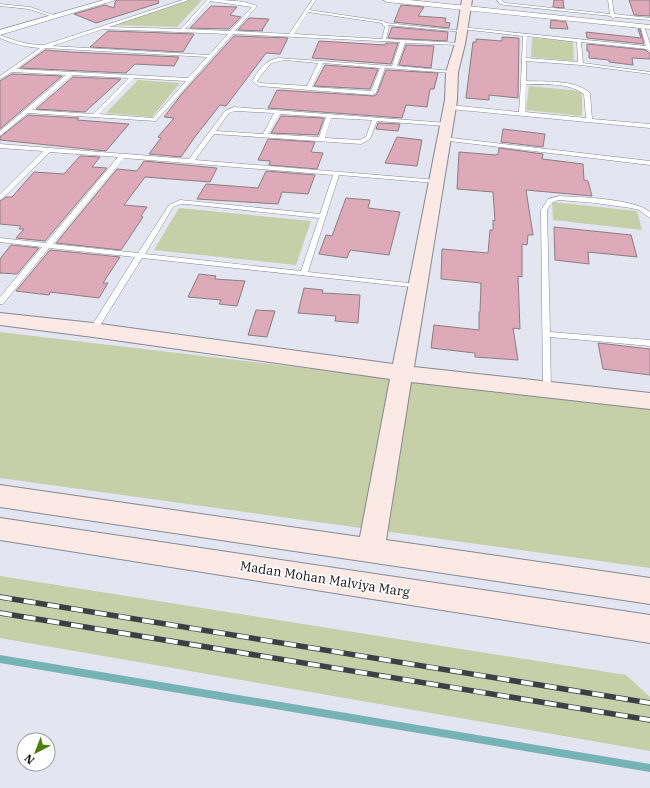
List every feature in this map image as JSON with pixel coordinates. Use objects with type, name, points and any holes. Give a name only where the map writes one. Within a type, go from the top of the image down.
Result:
[{"type":"street","points":[[0,33],[112,0]]},
{"type":"street","points":[[387,0],[467,4],[613,17],[650,22]]},
{"type":"street","points":[[435,0],[646,27]]},
{"type":"street","points":[[371,550],[446,123],[452,72],[467,4]]},
{"type":"street","points":[[0,319],[93,330],[402,373],[650,402]]},
{"type":"street","points":[[0,496],[650,591]]},
{"type":"street","name":"Madan Mohan Malviya Marg","points":[[0,529],[650,629]]},
{"type":"lane","points":[[0,78],[44,46],[187,0]]},
{"type":"lane","points":[[27,111],[154,120],[255,6],[242,3],[209,0],[182,30]]},
{"type":"lane","points":[[291,35],[314,0]]},
{"type":"lane","points":[[500,0],[501,3],[505,4],[613,17],[650,18]]},
{"type":"lane","points":[[610,0],[613,17]]},
{"type":"lane","points":[[0,6],[37,10],[54,16]]},
{"type":"lane","points":[[7,11],[20,7]]},
{"type":"lane","points":[[307,11],[377,20],[386,24],[461,34],[525,35],[649,50],[646,27]]},
{"type":"lane","points":[[384,40],[387,28],[386,24]]},
{"type":"lane","points":[[103,28],[231,32],[403,41],[461,34]]},
{"type":"lane","points":[[522,114],[522,82],[525,35]]},
{"type":"lane","points":[[0,36],[18,44],[210,56]]},
{"type":"lane","points":[[394,67],[403,41]]},
{"type":"lane","points":[[579,41],[581,64]]},
{"type":"lane","points":[[383,67],[373,93],[259,84],[254,81],[272,59],[285,59],[452,72]]},
{"type":"lane","points":[[523,59],[581,64],[650,73]]},
{"type":"lane","points":[[309,88],[321,62]]},
{"type":"lane","points":[[10,70],[189,80]]},
{"type":"lane","points":[[0,134],[70,74]]},
{"type":"lane","points":[[94,116],[133,77]]},
{"type":"lane","points":[[522,82],[573,87],[585,91],[588,93],[589,120]]},
{"type":"lane","points":[[191,161],[229,110],[240,109],[446,123],[650,163]]},
{"type":"lane","points":[[264,136],[278,112]]},
{"type":"lane","points":[[446,123],[522,114],[650,126]]},
{"type":"lane","points":[[321,140],[329,116]]},
{"type":"lane","points":[[212,132],[356,142],[365,141],[368,138],[375,119]]},
{"type":"lane","points":[[0,146],[436,181]]},
{"type":"lane","points":[[0,198],[48,150]]},
{"type":"lane","points":[[0,302],[122,156]]},
{"type":"lane","points":[[304,273],[337,173]]},
{"type":"lane","points":[[0,189],[8,190]]},
{"type":"lane","points":[[547,389],[545,206],[549,202],[561,198],[631,206],[639,208],[650,216]]},
{"type":"lane","points":[[93,330],[172,206],[180,202],[323,216]]},
{"type":"lane","points":[[0,240],[49,244],[417,286]]},
{"type":"lane","points":[[547,334],[650,343]]},
{"type":"green space","points":[[186,0],[202,0],[177,27],[113,25]]},
{"type":"green space","points":[[532,38],[573,41],[574,61],[531,57]]},
{"type":"green space","points":[[138,80],[180,83],[152,117],[106,113]]},
{"type":"green space","points":[[529,86],[582,91],[582,116],[526,110]]},
{"type":"green space","points":[[552,202],[637,211],[642,230],[553,220]]},
{"type":"green space","points":[[179,208],[311,221],[296,265],[154,250]]},
{"type":"green space","points":[[0,332],[650,409],[650,568],[0,478]]},
{"type":"green space","points":[[0,576],[626,675],[650,697],[650,751],[0,638]]},
{"type":"building","points":[[117,0],[158,0],[159,3],[96,23],[74,14],[105,5],[114,8]]},
{"type":"building","points":[[554,0],[563,0],[564,8],[553,7]]},
{"type":"building","points":[[629,0],[650,0],[650,16],[634,15]]},
{"type":"building","points":[[401,5],[424,7],[418,16],[446,18],[445,22],[450,23],[449,28],[394,22]]},
{"type":"building","points":[[211,6],[237,7],[230,15],[241,17],[229,29],[190,28]]},
{"type":"building","points":[[249,18],[269,19],[262,30],[263,31],[238,30]]},
{"type":"building","points":[[551,20],[566,22],[568,29],[550,28]]},
{"type":"building","points":[[392,27],[448,32],[447,41],[388,38]]},
{"type":"building","points":[[638,29],[640,29],[644,44],[587,38],[586,32],[641,38]]},
{"type":"building","points":[[108,31],[194,34],[183,52],[90,47]]},
{"type":"building","points":[[234,36],[288,38],[280,54],[266,53],[226,106],[220,105],[181,157],[149,154],[161,138],[158,137],[174,118],[164,117],[181,95]]},
{"type":"building","points":[[502,37],[519,38],[518,98],[489,95],[489,100],[466,98],[473,42],[476,42],[476,39],[502,41]]},
{"type":"building","points":[[319,41],[385,45],[386,43],[398,43],[391,64],[312,58]]},
{"type":"building","points":[[587,44],[646,50],[650,54],[650,59],[632,58],[633,65],[589,58]]},
{"type":"building","points":[[406,45],[434,46],[431,68],[399,65]]},
{"type":"building","points":[[45,50],[179,57],[174,66],[135,64],[126,73],[20,68]]},
{"type":"building","points":[[325,65],[378,69],[370,89],[314,86]]},
{"type":"building","points":[[386,70],[438,73],[434,89],[430,89],[427,107],[406,105],[402,118],[268,108],[277,90],[374,96],[377,94]]},
{"type":"building","points":[[12,74],[62,76],[0,129],[0,81]]},
{"type":"building","points":[[73,77],[121,79],[85,112],[36,109]]},
{"type":"building","points":[[28,115],[79,118],[77,120],[129,124],[106,151],[0,140],[0,137]]},
{"type":"building","points":[[281,116],[324,118],[318,135],[271,133]]},
{"type":"building","points":[[378,123],[400,124],[398,131],[376,129]]},
{"type":"building","points":[[503,129],[545,134],[543,147],[501,142]]},
{"type":"building","points":[[397,137],[422,140],[417,166],[385,163]]},
{"type":"building","points":[[268,139],[315,142],[311,152],[323,153],[317,169],[269,165],[270,161],[258,160]]},
{"type":"building","points":[[499,148],[543,154],[542,159],[583,164],[584,180],[588,181],[592,196],[526,190],[533,235],[528,235],[527,245],[522,244],[522,277],[518,276],[520,329],[513,328],[518,360],[475,357],[475,353],[431,348],[434,325],[479,330],[481,283],[441,279],[442,249],[488,253],[490,230],[493,230],[493,220],[495,221],[493,192],[457,189],[459,152],[496,155],[498,154]]},
{"type":"building","points":[[80,156],[100,157],[92,167],[107,168],[45,241],[16,238],[24,229],[19,229],[21,226],[0,224],[0,201],[6,197],[12,197],[34,172],[64,174]]},
{"type":"building","points":[[144,161],[217,168],[210,182],[145,177],[124,205],[147,207],[141,216],[143,217],[121,250],[56,243],[117,169],[137,171]]},
{"type":"building","points":[[266,171],[315,175],[308,194],[282,192],[278,204],[197,199],[206,184],[258,188]]},
{"type":"building","points":[[346,198],[370,200],[368,208],[400,212],[389,255],[350,250],[347,258],[319,254],[326,235],[332,236]]},
{"type":"building","points":[[554,227],[631,235],[637,257],[588,252],[589,264],[555,260]]},
{"type":"building","points":[[11,245],[39,248],[17,274],[0,273],[0,259]]},
{"type":"building","points":[[50,250],[120,257],[103,283],[108,283],[99,298],[50,292],[49,295],[16,291]]},
{"type":"building","points":[[199,274],[216,276],[215,279],[245,281],[237,306],[219,304],[221,300],[188,297]]},
{"type":"building","points":[[304,288],[323,290],[322,293],[360,295],[358,323],[335,321],[336,316],[298,313]]},
{"type":"building","points":[[256,310],[275,311],[267,337],[248,335]]},
{"type":"building","points":[[598,343],[650,349],[650,375],[603,369]]},
{"type":"waterway","points":[[0,659],[650,768]]},
{"type":"railway","points":[[0,597],[650,703]]},
{"type":"railway","points":[[0,613],[650,720]]}]
